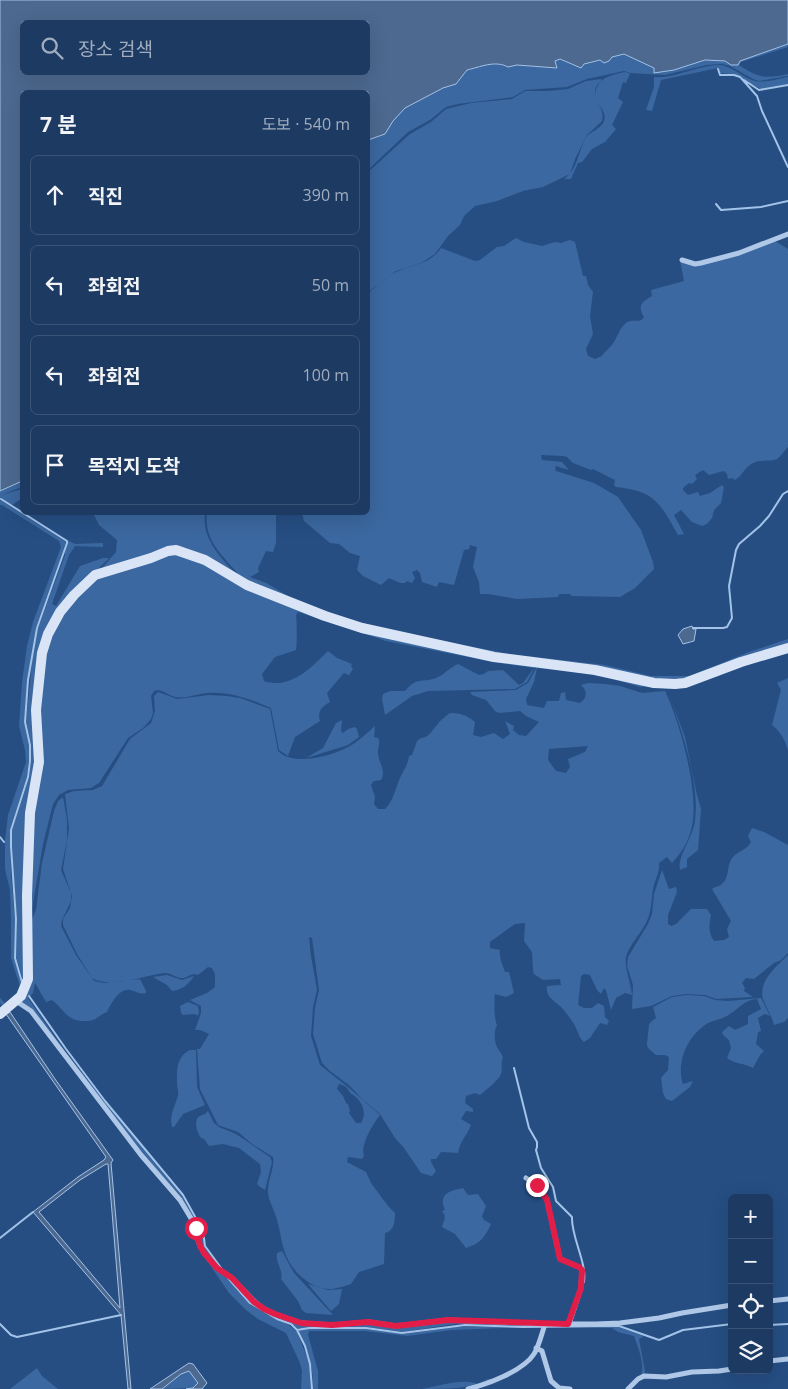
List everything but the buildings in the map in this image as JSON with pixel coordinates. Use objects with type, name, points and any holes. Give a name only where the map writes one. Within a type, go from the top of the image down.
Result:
[{"type":"street","points":[[682,260],[695,264],[701,263],[739,253],[788,234]]},
{"type":"street","points":[[0,1014],[25,991],[28,978],[27,886],[30,813],[39,762],[36,710],[37,685],[42,653],[48,634],[60,612],[74,595],[96,575],[176,550],[205,560],[247,585],[325,616],[362,628],[494,657],[595,670],[662,684],[686,683],[740,662],[788,648]]},
{"type":"street","points":[[16,1001],[31,1011],[141,1155],[180,1200],[192,1220],[204,1253],[217,1268],[232,1278],[243,1292],[264,1309],[287,1319],[314,1324],[332,1325],[368,1322],[396,1326],[448,1320],[545,1324],[620,1323],[728,1306]]},
{"type":"street","points":[[526,1178],[542,1191],[547,1200],[560,1259],[582,1270],[581,1288],[568,1324]]},
{"type":"street","points":[[773,1301],[788,1299]]},
{"type":"street","points":[[468,1389],[485,1385],[519,1368],[535,1353],[545,1324]]},
{"type":"street","points":[[536,1348],[542,1351],[551,1381],[559,1388],[570,1389]]},
{"type":"street","points":[[773,1361],[788,1359]]},
{"type":"street","points":[[628,1389],[644,1376],[666,1377],[692,1372],[728,1370]]},
{"type":"shaded area","points":[[0,0],[788,0],[788,44],[740,61],[738,65],[731,65],[725,61],[705,60],[674,70],[654,73],[654,68],[624,54],[612,57],[604,63],[600,60],[584,64],[581,68],[560,59],[555,61],[557,68],[488,65],[467,70],[456,84],[443,88],[405,108],[393,121],[385,134],[370,139],[370,90],[20,90],[20,482],[0,491]]},
{"type":"shaded area","points":[[788,44],[788,47],[741,62],[739,65],[757,75],[774,77],[788,74],[788,76],[759,81],[730,66],[722,64],[707,65],[665,75],[624,71],[587,79],[567,87],[525,90],[513,97],[446,107],[430,120],[408,132],[370,168],[370,139],[385,134],[393,121],[405,108],[443,88],[456,84],[467,70],[481,65],[557,68],[555,61],[559,59],[580,68],[584,64],[624,54],[654,68],[654,72],[674,70],[705,60],[725,61],[731,65],[737,65],[740,61]]},
{"type":"shaded area","points":[[720,65],[761,82],[788,77],[788,84],[762,89],[734,75],[720,73],[718,68],[661,80],[652,111],[646,110],[654,87],[654,77],[670,76],[703,67]]},
{"type":"shaded area","points":[[626,72],[630,74],[626,83],[623,82],[618,98],[623,102],[612,125],[616,129],[605,142],[592,149],[582,162],[578,163],[571,179],[564,179],[575,165],[587,136],[599,128],[604,121],[604,112],[596,99],[596,87],[609,76]]},
{"type":"shaded area","points":[[602,79],[595,93],[601,110],[602,121],[587,135],[570,174],[543,187],[523,191],[497,201],[475,206],[464,216],[460,225],[448,236],[435,254],[421,263],[396,271],[370,290],[370,170],[410,134],[431,122],[446,109],[471,103],[512,99],[525,91],[568,89],[586,81]]},
{"type":"shaded area","points":[[516,238],[542,246],[570,240],[575,242],[583,276],[586,276],[588,285],[593,292],[590,316],[593,334],[586,349],[588,356],[595,359],[602,356],[626,323],[638,321],[644,317],[641,312],[641,305],[652,296],[651,290],[684,281],[680,260],[694,265],[775,241],[788,249],[788,447],[777,459],[753,463],[735,480],[732,478],[728,479],[724,471],[709,475],[703,470],[695,475],[697,479],[692,484],[689,483],[683,488],[688,495],[698,492],[700,496],[710,493],[722,485],[724,487],[721,503],[714,510],[712,518],[707,524],[702,526],[692,522],[681,510],[674,515],[684,534],[678,535],[655,500],[640,492],[616,487],[614,485],[615,480],[593,469],[591,470],[573,463],[567,457],[541,455],[542,460],[562,462],[569,470],[556,466],[556,471],[594,483],[618,497],[641,530],[654,569],[635,588],[620,597],[559,594],[558,597],[517,599],[480,594],[479,582],[473,567],[477,547],[470,545],[469,549],[464,550],[454,585],[439,582],[437,587],[422,582],[420,573],[417,570],[412,572],[415,578],[412,583],[407,581],[400,583],[389,578],[381,585],[363,576],[357,570],[360,556],[350,553],[339,544],[330,543],[304,521],[302,515],[370,515],[370,291],[392,274],[432,258],[441,248],[475,261],[480,260],[497,247],[504,246]]},
{"type":"shaded area","points":[[20,482],[20,488],[1,495],[20,490],[20,499],[12,505],[0,499],[0,491]]},
{"type":"shaded area","points":[[0,500],[20,513],[20,515],[24,515],[66,542],[36,628],[28,679],[24,722],[30,744],[27,777],[10,829],[11,874],[15,919],[14,958],[23,986],[16,957],[17,919],[11,847],[12,829],[29,776],[31,761],[31,745],[26,721],[34,642],[65,555],[64,550],[68,542],[67,540],[75,544],[103,543],[103,547],[75,546],[69,555],[52,604],[56,606],[80,566],[103,558],[109,558],[72,595],[59,611],[44,640],[37,667],[33,707],[36,757],[28,806],[25,895],[26,983],[21,993],[0,1012],[0,1009],[3,1007],[0,1003],[0,998],[6,1004],[21,990],[11,958],[10,890],[5,869],[5,840],[8,815],[26,762],[19,726],[22,682],[27,646],[33,622],[61,547],[59,541],[0,505]]},
{"type":"shaded area","points":[[94,515],[205,515],[210,542],[242,581],[185,549],[102,568],[116,552],[117,540],[99,525]]},
{"type":"shaded area","points":[[207,515],[276,515],[276,543],[273,552],[266,551],[258,568],[259,572],[250,577],[266,583],[300,603],[375,627],[509,654],[605,665],[651,676],[690,676],[749,652],[788,639],[788,647],[743,660],[692,679],[665,682],[642,679],[587,666],[508,656],[429,642],[352,623],[315,610],[246,582],[222,556],[213,543]]},
{"type":"shaded area","points":[[184,554],[291,606],[536,665],[527,682],[515,689],[428,691],[412,696],[385,715],[383,694],[390,691],[405,691],[414,683],[438,677],[458,664],[479,675],[488,671],[503,670],[519,685],[523,683],[534,668],[386,641],[298,612],[296,615],[296,650],[275,657],[262,674],[264,681],[274,683],[291,680],[307,670],[328,651],[337,658],[352,664],[353,669],[349,675],[344,673],[327,693],[330,702],[321,710],[319,715],[320,721],[295,737],[288,756],[279,750],[271,708],[232,694],[207,693],[179,697],[160,690],[154,691],[151,696],[153,713],[151,719],[143,728],[128,738],[99,783],[91,788],[68,790],[59,795],[53,804],[43,844],[31,915],[29,895],[42,663],[58,622],[92,579],[166,555]]},
{"type":"shaded area","points":[[692,626],[693,629],[696,629],[694,641],[683,644],[678,635],[683,629]]},
{"type":"shaded area","points":[[538,665],[594,671],[649,686],[640,687],[595,674],[537,668],[534,682],[526,699],[527,705],[544,708],[547,701],[559,701],[561,693],[565,692],[566,700],[580,703],[586,694],[581,685],[588,683],[620,686],[642,693],[665,691],[677,721],[691,780],[693,816],[690,835],[684,848],[672,863],[667,857],[659,863],[648,919],[626,957],[632,995],[625,993],[616,998],[611,1010],[606,990],[604,988],[601,994],[590,975],[584,974],[581,976],[578,1005],[584,1008],[592,1008],[598,1003],[604,1006],[605,1017],[609,1021],[607,1025],[600,1023],[590,1038],[584,1042],[570,1018],[548,994],[547,986],[561,985],[560,979],[543,980],[534,974],[532,952],[524,941],[525,923],[515,924],[490,942],[490,948],[500,950],[502,963],[505,972],[509,972],[514,993],[506,997],[495,994],[494,1005],[497,1025],[495,1039],[503,1058],[502,1072],[494,1083],[480,1095],[475,1093],[466,1096],[465,1103],[473,1109],[473,1112],[466,1111],[461,1119],[471,1125],[460,1145],[458,1153],[441,1152],[436,1159],[431,1159],[436,1171],[432,1176],[421,1173],[380,1114],[322,1063],[313,1034],[315,1008],[319,990],[312,938],[309,937],[317,990],[313,1007],[311,1036],[320,1065],[380,1115],[365,1141],[362,1159],[348,1157],[347,1162],[366,1172],[371,1183],[395,1213],[392,1228],[385,1233],[384,1264],[359,1272],[349,1285],[332,1289],[316,1286],[296,1271],[284,1250],[268,1193],[273,1157],[252,1144],[238,1132],[218,1125],[200,1089],[197,1049],[200,1049],[209,1034],[195,1030],[201,1013],[201,1006],[190,1000],[207,993],[215,987],[215,974],[212,968],[208,967],[198,975],[184,978],[165,973],[118,982],[108,982],[92,978],[77,954],[63,925],[63,919],[70,908],[72,896],[63,869],[69,828],[65,794],[74,791],[93,790],[102,786],[130,739],[151,723],[155,711],[154,696],[158,692],[177,699],[209,695],[227,696],[240,698],[270,709],[278,751],[285,756],[293,758],[313,758],[342,750],[357,742],[375,726],[374,737],[379,740],[378,755],[383,776],[381,780],[374,781],[371,785],[375,797],[374,804],[378,809],[385,809],[392,798],[417,741],[428,735],[450,713],[463,715],[475,722],[473,735],[481,737],[494,733],[503,739],[510,734],[505,721],[514,726],[513,730],[519,735],[526,736],[539,722],[520,711],[499,713],[486,700],[472,695],[470,692],[516,690],[528,683]],"holes":[[[588,746],[585,752],[568,759],[570,767],[566,773],[556,771],[548,760],[549,749]],[[339,1084],[346,1087],[360,1102],[364,1114],[361,1123],[356,1123],[349,1113],[348,1104],[337,1089]]]},
{"type":"shaded area","points":[[788,678],[788,751],[782,736],[772,725],[781,690],[777,683]]},
{"type":"shaded area","points":[[670,697],[685,737],[701,809],[698,850],[687,859],[687,867],[680,870],[681,859],[694,827],[696,806],[689,758]]},
{"type":"shaded area","points":[[342,720],[341,731],[343,733],[355,727],[359,737],[348,745],[306,758],[323,748],[336,723]]},
{"type":"shaded area","points":[[63,797],[67,819],[67,840],[61,870],[71,893],[71,901],[61,926],[76,955],[94,981],[104,983],[140,979],[146,993],[130,990],[122,991],[107,1012],[88,1021],[79,1021],[70,1017],[52,1000],[46,1002],[35,983],[33,993],[28,998],[64,1050],[182,1196],[203,1231],[206,1250],[222,1269],[217,1267],[204,1251],[197,1229],[157,1170],[117,1122],[31,1010],[18,1002],[22,997],[30,924],[36,910],[42,863],[54,811],[58,801]]},
{"type":"shaded area","points":[[752,828],[764,832],[788,845],[788,953],[754,979],[746,978],[742,983],[745,988],[744,991],[753,997],[716,999],[705,995],[686,994],[672,996],[651,1006],[632,1009],[633,985],[627,966],[628,957],[652,914],[654,894],[662,870],[669,889],[676,887],[677,892],[668,915],[668,924],[671,926],[676,924],[691,909],[707,909],[711,915],[710,929],[712,938],[714,941],[724,940],[729,937],[727,929],[731,921],[712,889],[723,883],[727,877],[731,860],[751,842],[748,836]]},
{"type":"shaded area","points":[[788,955],[788,1018],[784,1022],[774,1025],[763,999],[763,986],[769,974]]},
{"type":"shaded area","points":[[167,975],[182,980],[194,976],[185,986],[172,991],[167,985],[153,977]]},
{"type":"shaded area","points":[[687,995],[728,1001],[761,998],[770,1016],[765,1014],[758,1018],[761,1031],[758,1032],[756,1044],[764,1051],[753,1068],[727,1058],[731,1048],[729,1040],[722,1032],[729,1026],[735,1030],[748,1024],[748,1016],[761,1009],[757,999],[744,1003],[727,1016],[708,1023],[699,1030],[688,1043],[682,1059],[681,1076],[683,1084],[693,1081],[690,1087],[672,1101],[666,1099],[663,1093],[661,1078],[668,1070],[669,1057],[656,1055],[648,1048],[649,1026],[656,1018],[653,1007],[672,997]]},
{"type":"shaded area","points":[[188,1002],[198,1006],[198,1016],[195,1014],[183,1015],[181,1013],[180,1006]]},
{"type":"shaded area","points":[[10,1012],[113,1160],[111,1163],[131,1389],[128,1389],[121,1315],[33,1212],[106,1157],[6,1014]],"holes":[[[108,1164],[120,1308],[39,1212],[80,1180]]]},
{"type":"shaded area","points":[[190,1050],[196,1050],[197,1087],[205,1105],[183,1114],[174,1127],[172,1127],[172,1115],[178,1095],[178,1064],[182,1056]]},
{"type":"shaded area","points":[[208,1111],[214,1123],[219,1127],[236,1134],[270,1157],[272,1162],[265,1190],[257,1184],[261,1172],[260,1164],[239,1148],[223,1144],[209,1146],[201,1138],[196,1128],[196,1122],[198,1117]]},
{"type":"shaded area","points":[[463,1188],[468,1195],[478,1194],[486,1206],[482,1216],[484,1220],[491,1224],[482,1239],[466,1248],[455,1234],[442,1227],[445,1219],[442,1211],[445,1210],[443,1205],[444,1197],[453,1190]]},
{"type":"shaded area","points":[[282,1251],[294,1273],[333,1315],[306,1313],[302,1310],[298,1301],[281,1279],[277,1253]]},
{"type":"shaded area","points":[[206,1259],[222,1273],[251,1305],[289,1325],[297,1332],[309,1362],[311,1389],[301,1389],[302,1371],[300,1363],[286,1333],[258,1319],[246,1310],[229,1293]]},
{"type":"shaded area","points":[[226,1275],[264,1310],[300,1323],[332,1326],[369,1323],[401,1328],[452,1321],[544,1324],[543,1326],[455,1324],[404,1332],[365,1327],[309,1327],[296,1329],[254,1305]]},
{"type":"shaded area","points":[[308,1284],[328,1290],[342,1289],[339,1304],[331,1311]]},
{"type":"shaded area","points":[[455,1327],[528,1327],[452,1330],[407,1336],[365,1331],[309,1331],[308,1335],[318,1371],[318,1389],[312,1389],[310,1359],[298,1331],[306,1329],[366,1329],[404,1334]]},
{"type":"shaded area","points":[[612,1328],[620,1328],[644,1336],[639,1339],[645,1371],[644,1375],[641,1376],[642,1361],[634,1336],[618,1332]]},
{"type":"shaded area","points":[[189,1363],[193,1364],[207,1383],[202,1389],[186,1389],[193,1388],[198,1383],[189,1371],[181,1374],[162,1389],[150,1389]]},
{"type":"shaded area","points":[[37,1368],[42,1376],[58,1389],[10,1389]]},
{"type":"shaded area","points":[[189,1371],[198,1383],[193,1388],[162,1389],[181,1374]]},
{"type":"shaded area","points":[[488,1379],[494,1379],[485,1382],[468,1387],[422,1389],[458,1382],[478,1384]]},
{"type":"waterway","points":[[718,69],[720,75],[740,77]]},
{"type":"waterway","points":[[741,78],[757,96],[788,167]]},
{"type":"waterway","points":[[744,80],[759,90],[788,85]]},
{"type":"waterway","points":[[716,204],[721,210],[761,207],[788,201]]},
{"type":"waterway","points":[[693,628],[727,627],[732,618],[729,586],[736,550],[739,544],[769,516],[783,494],[788,491]]},
{"type":"waterway","points":[[1,499],[20,511]]},
{"type":"waterway","points":[[22,982],[15,958],[16,919],[11,830],[28,777],[30,745],[25,722],[28,680],[37,628],[67,543],[67,541],[26,515]]},
{"type":"waterway","points":[[0,837],[4,842]]},
{"type":"waterway","points":[[29,996],[105,1101],[183,1195],[203,1231],[205,1246],[224,1272]]},
{"type":"waterway","points":[[514,1068],[529,1128],[537,1142],[536,1150],[541,1168],[553,1187],[556,1201],[572,1217],[572,1225],[583,1266],[584,1282]]},
{"type":"waterway","points":[[0,1238],[33,1212]]},
{"type":"waterway","points":[[228,1278],[250,1303],[277,1319],[291,1324],[297,1330],[305,1346],[310,1364],[312,1389]]},
{"type":"waterway","points":[[0,1324],[11,1335],[17,1337],[121,1315]]},
{"type":"waterway","points":[[297,1330],[309,1328],[366,1328],[402,1333],[465,1325],[523,1327],[619,1326],[659,1340],[683,1330],[728,1324]]},
{"type":"waterway","points":[[773,1325],[788,1324]]},
{"type":"route","points":[[196,1228],[200,1246],[204,1253],[217,1268],[232,1278],[254,1302],[275,1314],[301,1323],[332,1325],[368,1322],[396,1326],[418,1325],[448,1320],[568,1324],[581,1288],[582,1270],[560,1259],[547,1200],[537,1185]]}]
